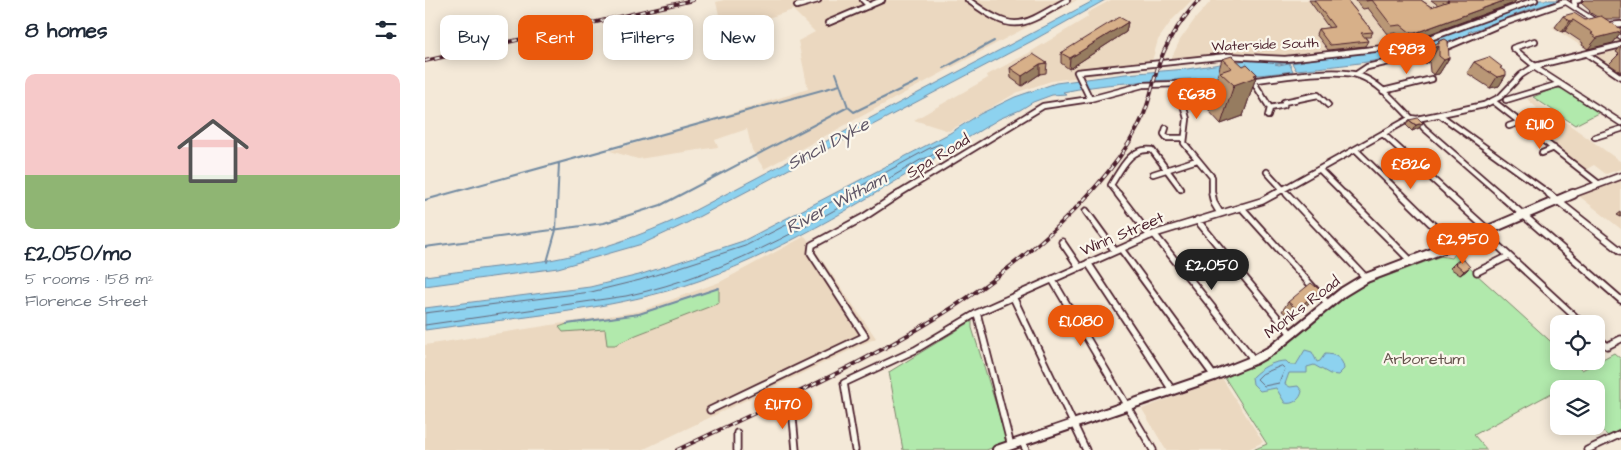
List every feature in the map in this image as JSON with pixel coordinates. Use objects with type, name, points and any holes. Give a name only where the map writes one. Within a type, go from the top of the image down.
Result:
[{"type":"main road","points":[[1565,1],[1577,3],[1615,31]]},
{"type":"main road","points":[[1565,1],[1615,31]]},
{"type":"main road","name":"Monks Road","points":[[997,450],[1011,446],[1024,446],[1073,423],[1214,376],[1254,360],[1272,350],[1346,290],[1366,278],[1453,245],[1523,214],[1621,176]]},
{"type":"street","points":[[797,6],[818,0]]},
{"type":"street","points":[[863,0],[869,6]]},
{"type":"street","points":[[828,23],[882,0]]},
{"type":"street","points":[[968,0],[999,22],[1018,24],[1029,21],[1067,0]]},
{"type":"street","name":"Waterside South","points":[[1090,99],[1077,72],[1228,56],[1285,59],[1411,45],[1535,0]]},
{"type":"street","points":[[1358,73],[1367,67],[1447,47],[1501,24],[1565,1]]},
{"type":"street","points":[[1615,31],[1621,24]]},
{"type":"street","points":[[1615,31],[1621,24]]},
{"type":"street","points":[[1535,41],[1513,48],[1534,67],[1621,123]]},
{"type":"street","points":[[1534,67],[1621,45]]},
{"type":"street","points":[[1587,54],[1621,77]]},
{"type":"street","name":"Winn Street","points":[[855,450],[845,383],[915,350],[977,313],[1152,235],[1262,201],[1414,118],[1440,115],[1484,105],[1493,101],[1508,91],[1521,75],[1534,67]]},
{"type":"street","points":[[1244,82],[1340,72],[1358,73],[1383,91],[1621,300]]},
{"type":"street","points":[[1383,91],[1432,79]]},
{"type":"street","points":[[1253,81],[1270,108],[1268,116]]},
{"type":"street","name":"Spa Road","points":[[710,410],[865,336],[812,255],[812,246],[864,217],[895,196],[1043,106],[1090,99],[1143,85],[1226,83]]},
{"type":"street","points":[[1506,100],[1559,84]]},
{"type":"street","points":[[1178,85],[1187,119],[1183,138],[1184,143],[1212,177],[1214,183],[1213,202],[1220,213]]},
{"type":"street","points":[[1270,108],[1284,105],[1284,102],[1318,95],[1328,105]]},
{"type":"street","points":[[1493,101],[1599,184]]},
{"type":"street","points":[[1440,115],[1558,200],[1621,251]]},
{"type":"street","points":[[1509,126],[1521,122]]},
{"type":"street","points":[[1166,128],[1164,134],[1167,138],[1183,138]]},
{"type":"street","points":[[1595,137],[1621,129]]},
{"type":"street","points":[[1383,134],[1486,231],[1509,256],[1573,315]]},
{"type":"street","points":[[1181,189],[1152,150],[1145,147],[1134,151],[1111,185],[1254,360]]},
{"type":"street","points":[[1542,153],[1554,148]]},
{"type":"street","points":[[1356,150],[1453,245]]},
{"type":"street","points":[[1153,174],[1197,160]]},
{"type":"street","points":[[1320,170],[1411,261]]},
{"type":"street","points":[[1267,172],[1366,278]]},
{"type":"street","points":[[1241,208],[1328,304]]},
{"type":"street","points":[[1086,211],[1214,376]]},
{"type":"street","points":[[1197,220],[1292,335]]},
{"type":"street","points":[[1062,242],[1079,267]]},
{"type":"street","points":[[1477,272],[1509,256]]},
{"type":"street","points":[[1088,263],[1172,390]]},
{"type":"street","points":[[1052,279],[1153,450]]},
{"type":"street","points":[[1013,297],[1086,450]]},
{"type":"street","points":[[977,313],[1011,446]]},
{"type":"street","points":[[1605,344],[1607,346],[1621,339]]},
{"type":"street","points":[[792,408],[796,450]]},
{"type":"street","points":[[737,433],[737,450]]},
{"type":"street","points":[[1587,450],[1621,434]]},
{"type":"shaded area","points":[[724,0],[1077,0],[764,169],[752,150],[747,129],[715,140],[718,147],[638,159],[610,151],[808,89],[798,41],[815,32],[793,10],[774,16],[719,15],[716,2]]},
{"type":"shaded area","points":[[1111,0],[1192,0],[1172,20],[1158,40],[1150,68],[1051,81],[1018,92],[949,131],[914,120],[988,78],[987,75],[1027,54],[1088,17],[1087,13]]},
{"type":"shaded area","points":[[1212,0],[1540,0],[1409,47],[1276,61],[1235,59],[1174,65],[1171,59],[1180,40]]},
{"type":"shaded area","points":[[1582,18],[1621,42],[1621,79],[1587,55],[1586,49],[1552,27]]},
{"type":"shaded area","points":[[1531,97],[1621,162],[1621,169],[1606,174],[1594,165],[1585,170],[1514,115],[1537,108],[1527,99]]},
{"type":"shaded area","points":[[1621,180],[1621,229],[1579,196],[1604,184]]},
{"type":"shaded area","points":[[805,236],[876,338],[642,450],[425,450],[425,345],[640,311],[720,282]]},
{"type":"shaded area","points":[[1222,378],[1263,442],[1247,450],[1166,450],[1142,409]]},
{"type":"green space","points":[[1555,88],[1565,89],[1600,112],[1575,125],[1533,97]]},
{"type":"green space","name":"Arboretum","points":[[1454,254],[1550,341],[1550,370],[1605,370],[1605,358],[1614,353],[1621,359],[1621,429],[1608,436],[1605,433],[1605,380],[1550,380],[1550,394],[1474,435],[1487,450],[1253,450],[1267,444],[1225,378],[1272,356],[1265,352],[1341,298],[1366,284],[1441,256],[1451,258]]},
{"type":"green space","points":[[719,288],[719,303],[615,345],[607,345],[605,329],[563,332],[559,327],[567,324],[639,314]]},
{"type":"green space","points":[[972,321],[972,328],[1008,443],[986,450],[903,450],[889,372]]},
{"type":"water","name":"Sincil Dyke","points":[[1095,0],[1105,0],[1032,41],[683,225],[642,244],[558,268],[425,286],[425,276],[567,257],[619,242],[668,223]]},
{"type":"water","name":"River Witham","points":[[1540,0],[1567,0],[1529,10],[1468,32],[1470,34],[1449,42],[1406,55],[1296,70],[1292,63],[1304,61],[1275,64],[1289,63],[1293,71],[1236,77],[1149,81],[1092,87],[1063,92],[1066,94],[1052,95],[999,119],[933,159],[933,162],[924,164],[800,236],[735,267],[701,280],[667,291],[608,304],[425,330],[425,308],[590,287],[639,275],[743,241],[950,133],[980,114],[1015,97],[1056,83],[1125,74],[1187,69],[1247,60],[1276,61],[1409,47]]},
{"type":"water","points":[[1305,350],[1312,352],[1317,362],[1325,354],[1335,356],[1340,359],[1344,369],[1338,375],[1330,374],[1314,365],[1307,367],[1307,373],[1289,373],[1285,384],[1290,387],[1298,386],[1302,391],[1298,399],[1291,403],[1285,403],[1276,388],[1260,391],[1253,384],[1252,377],[1263,368],[1281,361],[1286,361],[1290,365],[1296,365]]},
{"type":"building","points":[[1314,0],[1347,0],[1373,32],[1361,33],[1368,41],[1330,45],[1318,29],[1334,27]]},
{"type":"building","points":[[1372,0],[1421,0],[1431,7],[1449,1],[1447,0],[1506,0],[1411,33],[1401,25],[1392,26]]},
{"type":"building","points":[[1574,13],[1585,20],[1601,16],[1621,29],[1621,32],[1597,38],[1591,34],[1593,33],[1573,20],[1570,21],[1563,16]]},
{"type":"building","points":[[1119,17],[1128,22],[1070,58],[1061,53]]},
{"type":"building","points":[[1445,39],[1448,41],[1449,58],[1444,60],[1439,56],[1439,46],[1433,48],[1425,44],[1439,44],[1439,41]]},
{"type":"building","points":[[1033,54],[1047,63],[1040,64],[1022,76],[1010,68]]},
{"type":"building","points":[[1232,56],[1243,66],[1247,64],[1257,74],[1254,75],[1256,77],[1234,85],[1220,72],[1232,68],[1222,59]]},
{"type":"building","points":[[1489,57],[1502,67],[1500,68],[1506,72],[1506,75],[1497,77],[1474,62]]},
{"type":"building","points":[[1418,118],[1423,123],[1416,125],[1409,120]]},
{"type":"building","points":[[1459,260],[1464,260],[1470,267],[1464,271],[1455,263]]},
{"type":"building","points":[[1311,283],[1320,290],[1297,309],[1288,302]]},
{"type":"waterway","points":[[944,68],[994,41]]},
{"type":"waterway","points":[[836,73],[848,107]]},
{"type":"waterway","name":"Sincil Dyke","points":[[848,107],[854,112],[918,81]]},
{"type":"waterway","points":[[425,200],[840,85]]},
{"type":"waterway","points":[[556,229],[604,223],[661,205],[848,107]]},
{"type":"waterway","points":[[556,229],[559,163]]},
{"type":"waterway","points":[[425,247],[556,229]]},
{"type":"waterway","points":[[547,262],[556,229]]},
{"type":"waterway","points":[[567,324],[639,314],[719,288]]},
{"type":"railway","points":[[425,61],[693,0]]},
{"type":"railway","points":[[677,450],[794,394],[909,334],[964,300],[1016,262],[1064,220],[1108,172],[1123,152],[1137,130],[1144,114],[1165,48],[1180,23],[1199,0]]}]
